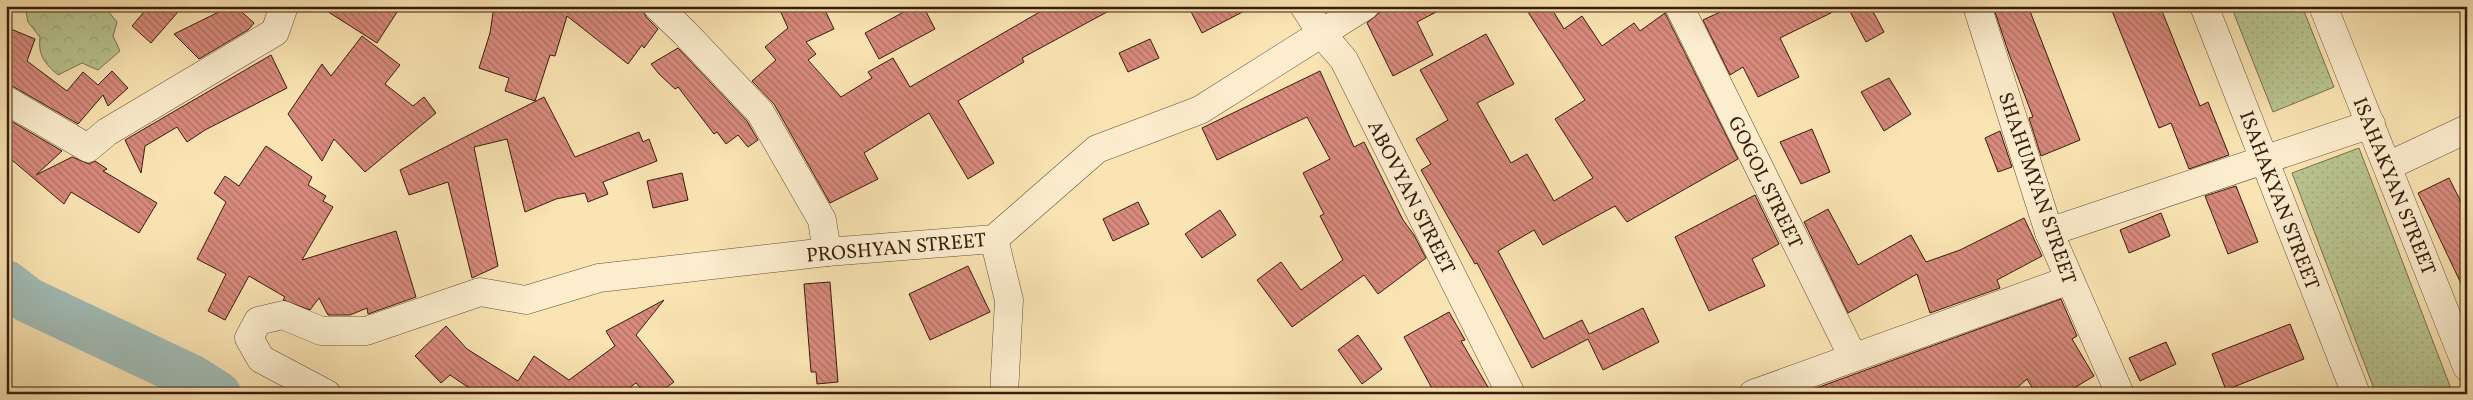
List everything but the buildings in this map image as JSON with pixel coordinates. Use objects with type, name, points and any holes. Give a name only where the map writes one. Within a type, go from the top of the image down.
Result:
[{"type":"street","points":[[6,100],[88,148],[107,132],[275,32],[284,6]]},
{"type":"street","points":[[657,6],[686,33],[760,112],[822,220],[827,252]]},
{"type":"street","name":"ABOVYAN STREET","points":[[1304,6],[1322,34],[1344,60],[1511,394]]},
{"type":"street","name":"PROSHYAN STREET","points":[[327,394],[261,359],[249,338],[258,321],[283,315],[322,331],[366,331],[480,292],[526,300],[599,278],[827,252],[994,239],[1097,149],[1200,110],[1365,6]]},
{"type":"street","name":"GOGOL STREET","points":[[1679,6],[1853,357]]},
{"type":"street","name":"SHAHUMYAN STREET","points":[[1977,6],[2049,232],[2120,394]]},
{"type":"street","name":"ISAHAKYAN STREET","points":[[2204,6],[2356,394]]},
{"type":"street","name":"ISAHAKYAN STREET","points":[[2323,6],[2467,367]]},
{"type":"street","points":[[2049,232],[2371,124]]},
{"type":"street","points":[[2388,166],[2467,129]]},
{"type":"street","points":[[994,239],[1009,300],[1004,394]]},
{"type":"street","points":[[1753,394],[2069,280]]},
{"type":"green space","points":[[25,6],[101,6],[117,22],[113,36],[120,51],[98,70],[82,63],[58,75],[49,67],[41,54],[40,37],[28,22]]},
{"type":"green space","points":[[2231,6],[2302,6],[2334,87],[2273,112]]},
{"type":"green space","points":[[2359,148],[2453,394],[2376,394],[2292,173]]},
{"type":"waterway","points":[[6,283],[28,300],[193,378],[218,394]]}]
